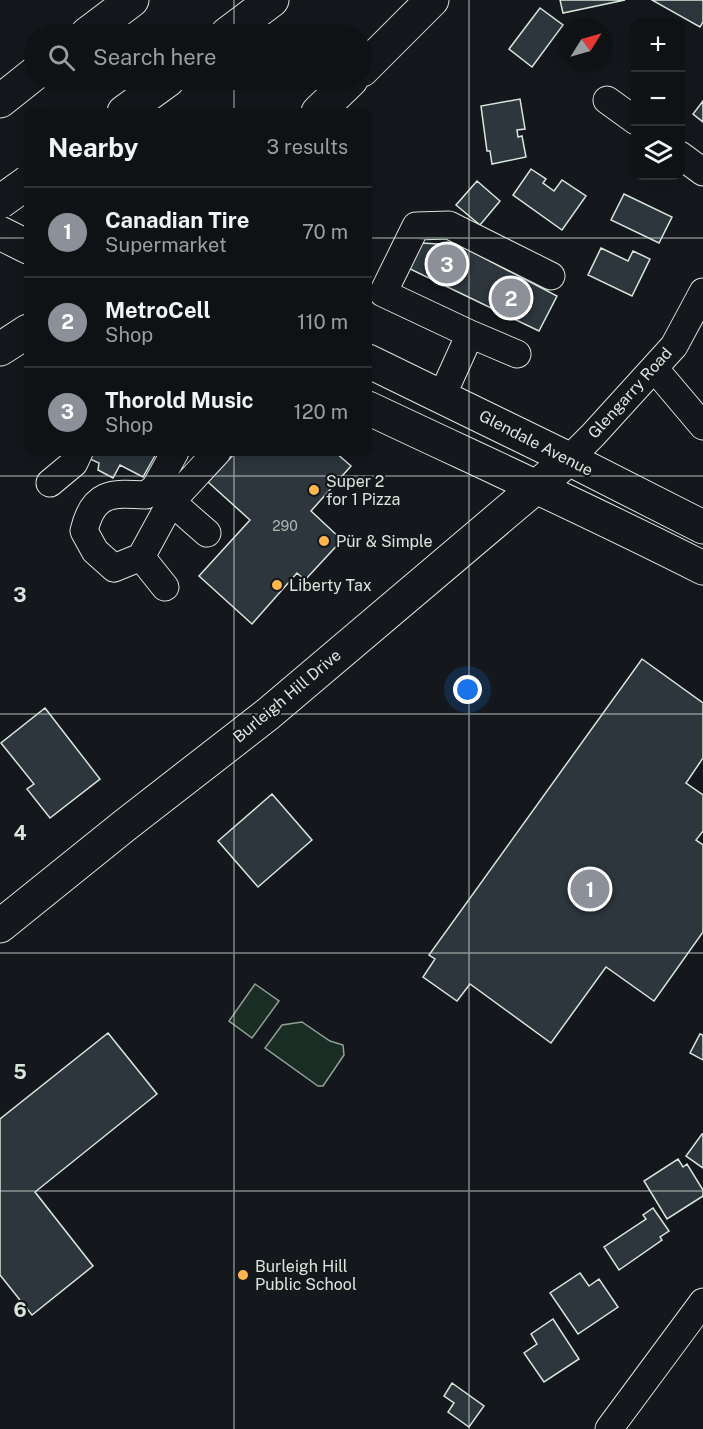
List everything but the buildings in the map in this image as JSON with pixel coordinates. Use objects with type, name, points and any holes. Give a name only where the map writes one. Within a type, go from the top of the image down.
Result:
[{"type":"main road","points":[[100,24],[132,0]]},
{"type":"main road","points":[[240,24],[272,0]]},
{"type":"main road","points":[[372,59],[432,0]]},
{"type":"main road","points":[[0,101],[24,82]]},
{"type":"main road","points":[[130,108],[154,90]]},
{"type":"main road","points":[[322,108],[341,90]]},
{"type":"main road","points":[[327,108],[343,90]]},
{"type":"main road","points":[[0,184],[24,196]]},
{"type":"main road","points":[[0,202],[24,185]]},
{"type":"main road","points":[[0,233],[24,245]]},
{"type":"main road","points":[[0,349],[24,334]]},
{"type":"main road","name":"Glendale Avenue","points":[[372,363],[703,527]]},
{"type":"main road","points":[[372,410],[573,503],[703,568]]},
{"type":"main road","name":"Burleigh Hill Drive","points":[[0,926],[268,714],[569,459]]},
{"type":"street","points":[[608,100],[631,117]]},
{"type":"street","points":[[685,158],[703,172]]},
{"type":"street","points":[[517,354],[383,293],[417,226],[449,225],[551,276]]},
{"type":"street","name":"Glengarry Road","points":[[569,459],[674,346],[703,292]]},
{"type":"street","points":[[442,396],[470,334]]},
{"type":"street","points":[[654,368],[703,426]]},
{"type":"street","points":[[50,483],[74,463],[78,456]]},
{"type":"street","points":[[174,456],[163,495],[141,557],[114,568],[95,551],[84,531],[88,515],[104,497],[122,494],[163,495],[212,456]]},
{"type":"street","points":[[163,495],[207,533]]},
{"type":"street","points":[[141,557],[165,586]]},
{"type":"street","points":[[609,1429],[698,1322]]},
{"type":"green space","points":[[255,984],[279,1001],[252,1038],[229,1021]]},
{"type":"green space","points":[[302,1022],[330,1041],[343,1045],[344,1055],[323,1086],[318,1086],[265,1048],[282,1025]]},
{"type":"place","name":"Thorold Music","points":[[447,264]]},
{"type":"place","name":"MetroCell","points":[[511,298]]},
{"type":"place","name":"Super 2 for 1 Pizza","points":[[314,490]]},
{"type":"place","name":"Pür & Simple","points":[[324,541]]},
{"type":"place","name":"Liberty Tax","points":[[277,585]]},
{"type":"place","name":"Canadian Tire","points":[[590,889]]},
{"type":"place","name":"Burleigh Hill Public School","points":[[243,1275]]}]
